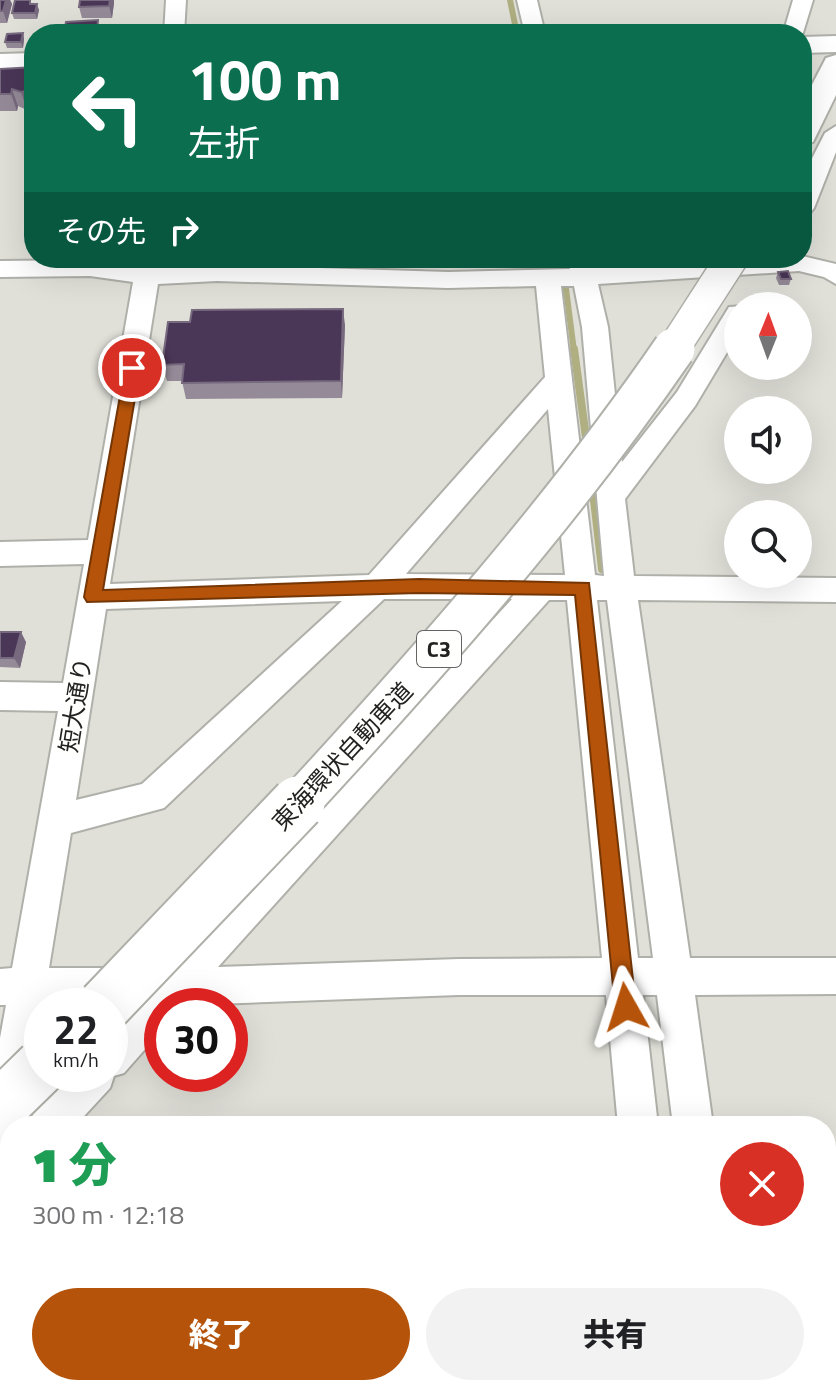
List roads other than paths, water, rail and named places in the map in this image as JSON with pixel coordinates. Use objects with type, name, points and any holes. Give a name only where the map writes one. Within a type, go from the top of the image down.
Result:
[{"type":"highway","points":[[812,114],[836,64]]},
{"type":"highway","name":"東海環状自動車道","points":[[123,988],[170,942],[406,688],[526,546],[740,268]]},
{"type":"highway","points":[[0,1107],[24,1084]]},
{"type":"main road","points":[[812,45],[836,44]]},
{"type":"main road","points":[[0,62],[24,61]]},
{"type":"street","points":[[175,24],[176,0]]},
{"type":"street","points":[[527,0],[533,24]]},
{"type":"street","points":[[796,24],[803,0]]},
{"type":"street","points":[[812,182],[836,133]]},
{"type":"street","points":[[812,265],[832,271],[836,276]]},
{"type":"street","points":[[0,269],[24,267]]},
{"type":"street","name":"短大通り","points":[[3,1116],[14,986],[56,821],[149,268]]},
{"type":"street","points":[[160,268],[217,273],[448,280],[624,268]]},
{"type":"street","points":[[743,292],[745,268]]},
{"type":"street","points":[[569,274],[559,379],[583,588],[649,977],[690,1116]]},
{"type":"street","points":[[569,274],[595,327],[620,588],[649,977],[639,1116]]},
{"type":"street","points":[[611,497],[686,399],[724,336]]},
{"type":"street","points":[[56,821],[152,797],[376,588],[559,379]]},
{"type":"street","points":[[0,554],[101,552]]},
{"type":"street","points":[[128,1039],[542,587]]},
{"type":"street","points":[[93,597],[376,588],[836,590]]},
{"type":"street","points":[[0,696],[76,697]]},
{"type":"street","points":[[14,986],[177,986],[459,977],[836,976]]},
{"type":"street","points":[[57,1116],[79,1092]]},
{"type":"waterway","points":[[510,0],[515,24]]},
{"type":"waterway","points":[[563,268],[574,351]]},
{"type":"waterway","points":[[574,349],[587,445]]},
{"type":"waterway","points":[[592,483],[602,569]]}]
